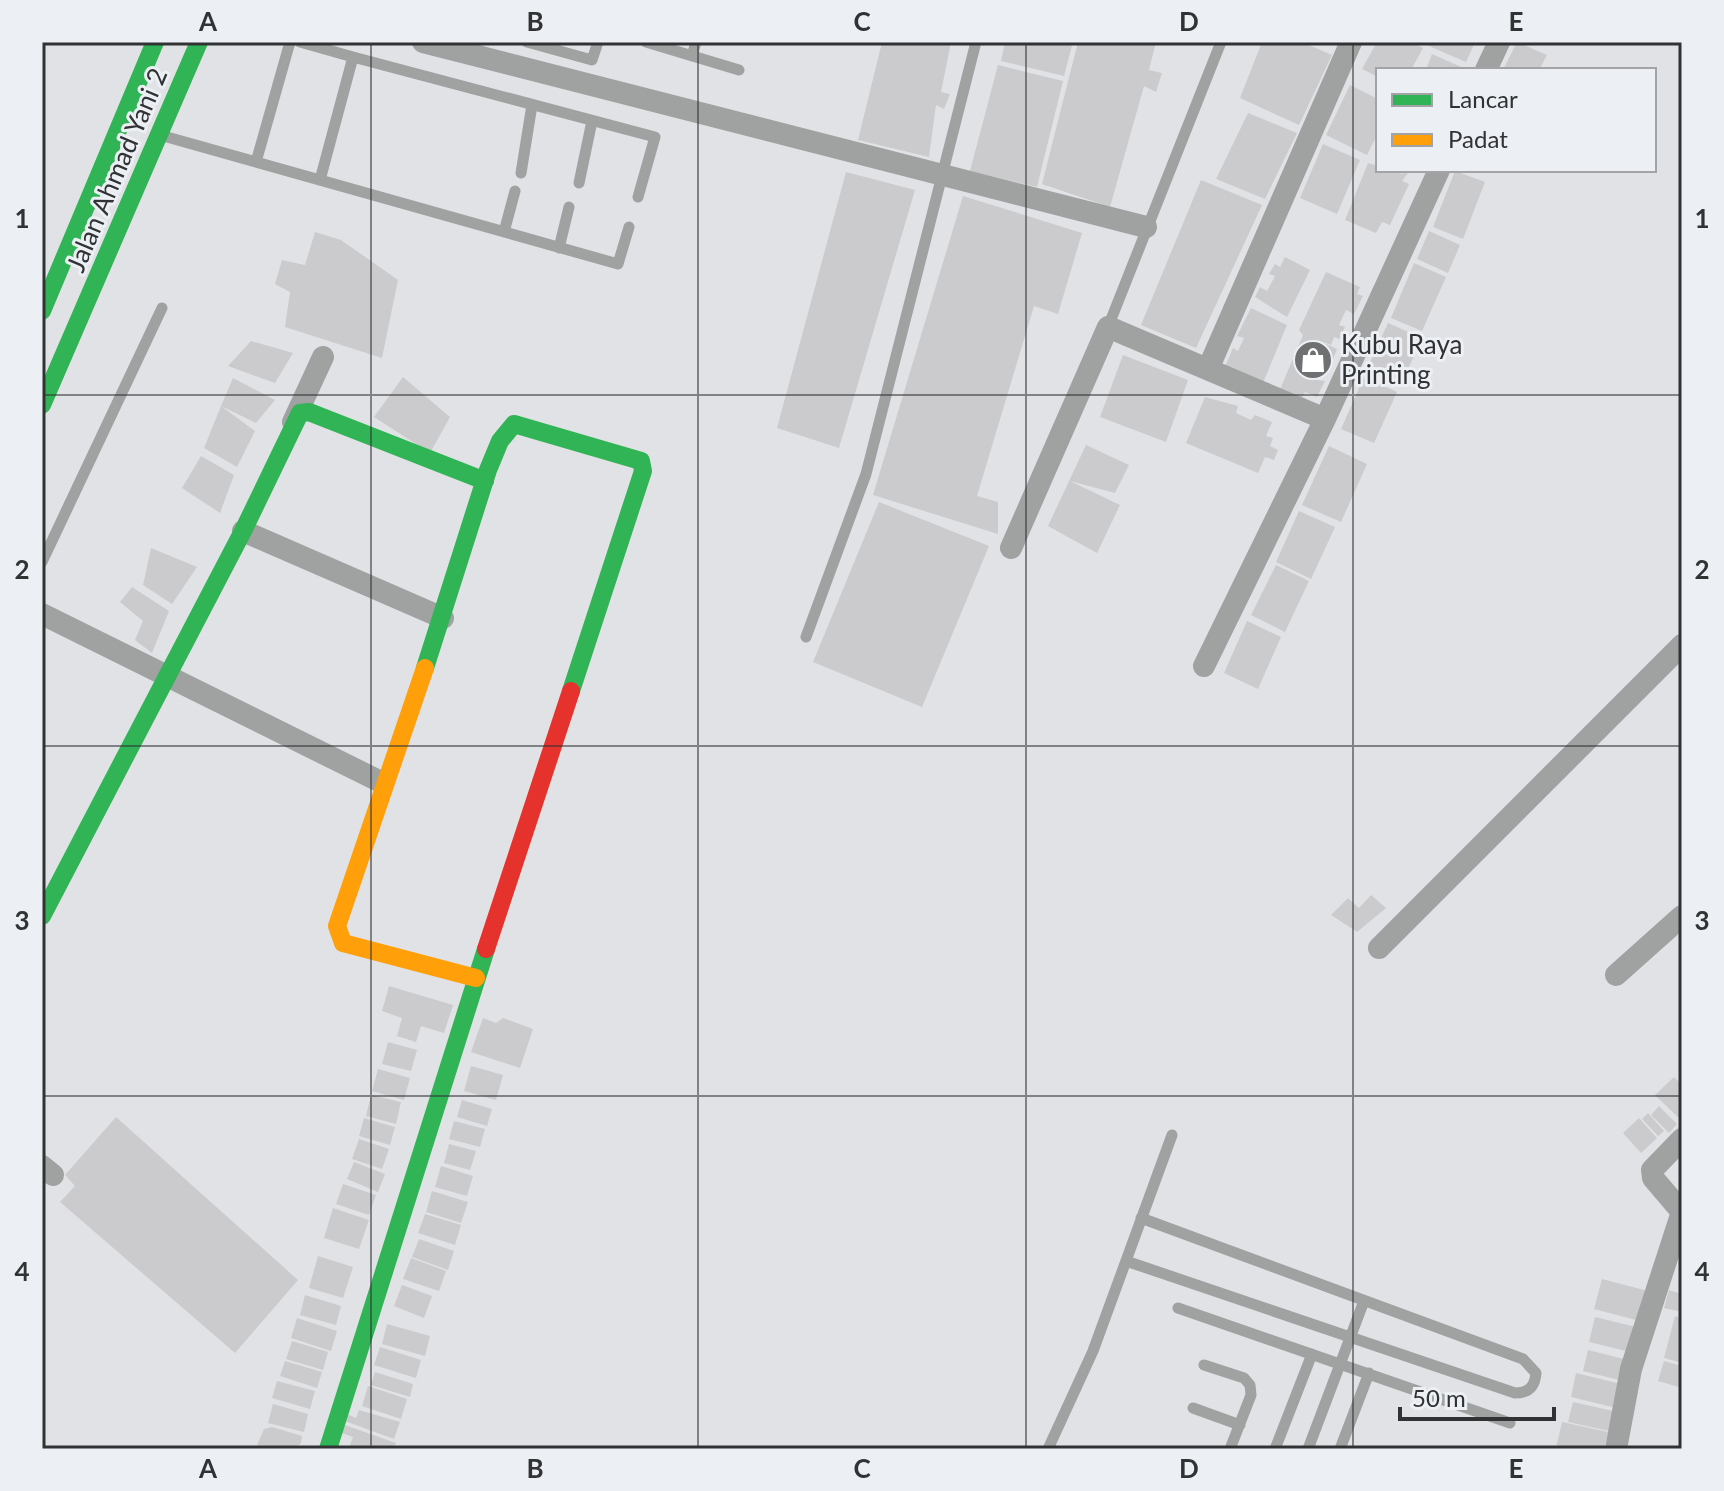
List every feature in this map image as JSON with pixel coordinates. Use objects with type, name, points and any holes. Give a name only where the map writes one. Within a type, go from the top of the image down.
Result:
[{"type":"main road","name":"Jalan Ahmad Yani 2","points":[[42,311],[155,42]]},
{"type":"main road","name":"Jalan Ahmad Yani 2","points":[[42,405],[199,42]]},
{"type":"main road","points":[[42,916],[243,531],[300,413],[309,412],[485,481]]},
{"type":"main road","points":[[328,1449],[476,978],[644,464],[514,424],[503,434],[485,481],[443,618],[383,783],[337,926],[343,943],[476,978]]},
{"type":"street","points":[[423,42],[1146,227]]},
{"type":"street","points":[[1208,369],[1351,42]]},
{"type":"street","points":[[1487,68],[1499,42]]},
{"type":"street","points":[[1204,666],[1325,419],[1438,172]]},
{"type":"street","points":[[1011,548],[1108,327],[1325,419]]},
{"type":"street","points":[[293,422],[323,357]]},
{"type":"street","points":[[243,531],[443,618]]},
{"type":"street","points":[[42,614],[383,783]]},
{"type":"street","points":[[1379,948],[1682,645]]},
{"type":"street","points":[[1616,975],[1682,916]]},
{"type":"street","points":[[1616,1449],[1631,1369],[1682,1212],[1653,1178],[1652,1170],[1682,1139]]},
{"type":"lane","points":[[256,162],[290,42]]},
{"type":"lane","points":[[300,42],[655,137],[638,197]]},
{"type":"lane","points":[[527,42],[592,60],[598,42]]},
{"type":"lane","points":[[646,42],[739,70]]},
{"type":"lane","points":[[692,56],[696,42]]},
{"type":"lane","points":[[806,637],[866,474],[976,42]]},
{"type":"lane","points":[[1108,327],[1221,42]]},
{"type":"lane","points":[[320,180],[353,57]]},
{"type":"lane","points":[[521,173],[532,105]]},
{"type":"lane","points":[[579,183],[592,121]]},
{"type":"lane","points":[[160,135],[618,264],[629,227]]},
{"type":"lane","points":[[504,232],[515,191]]},
{"type":"lane","points":[[559,248],[569,207]]},
{"type":"lane","points":[[42,562],[162,308]]},
{"type":"lane","points":[[1048,1449],[1093,1351],[1172,1135]]},
{"type":"lane","points":[[1126,1261],[1515,1393],[1530,1390],[1535,1382],[1536,1373],[1523,1359],[1141,1218]]},
{"type":"lane","points":[[1308,1449],[1364,1301]]},
{"type":"lane","points":[[1178,1308],[1510,1423]]},
{"type":"lane","points":[[1275,1449],[1312,1354]]},
{"type":"lane","points":[[1204,1365],[1244,1378],[1250,1385],[1251,1395],[1230,1449]]},
{"type":"lane","points":[[1340,1449],[1369,1373]]},
{"type":"lane","points":[[1193,1408],[1240,1425]]},
{"type":"building","points":[[882,42],[951,42],[941,92],[950,94],[944,109],[936,105],[929,157],[858,140]]},
{"type":"building","points":[[1005,42],[1073,42],[1064,76],[1001,61]]},
{"type":"building","points":[[1078,42],[1156,42],[1149,70],[1162,73],[1156,92],[1144,86],[1110,207],[1042,184]]},
{"type":"building","points":[[1262,42],[1302,42],[1332,55],[1299,125],[1240,98]]},
{"type":"building","points":[[1377,42],[1412,42],[1423,48],[1412,68],[1376,68],[1376,76],[1362,69]]},
{"type":"building","points":[[1431,42],[1475,42],[1466,62],[1429,46]]},
{"type":"building","points":[[1517,42],[1547,55],[1540,68],[1504,68]]},
{"type":"building","points":[[1432,54],[1464,68],[1427,68]]},
{"type":"building","points":[[998,65],[1063,81],[1037,187],[970,171]]},
{"type":"building","points":[[1350,85],[1376,98],[1376,137],[1367,155],[1326,135]]},
{"type":"building","points":[[1248,113],[1297,133],[1265,199],[1216,179]]},
{"type":"building","points":[[1323,144],[1360,160],[1337,214],[1300,198]]},
{"type":"building","points":[[1368,163],[1376,165],[1376,172],[1409,172],[1402,181],[1409,184],[1390,225],[1382,222],[1376,233],[1345,220]]},
{"type":"building","points":[[846,172],[915,190],[839,448],[777,428]]},
{"type":"building","points":[[1455,172],[1485,182],[1463,239],[1433,227]]},
{"type":"building","points":[[1201,180],[1262,205],[1196,348],[1141,325]]},
{"type":"building","points":[[963,196],[1082,233],[1058,314],[1034,306],[977,496],[998,502],[998,534],[873,495]]},
{"type":"building","points":[[1429,231],[1460,245],[1448,273],[1417,259]]},
{"type":"building","points":[[315,232],[341,240],[398,280],[382,358],[285,327],[290,292],[275,284],[282,260],[305,265]]},
{"type":"building","points":[[1285,257],[1310,270],[1287,317],[1255,297],[1260,287],[1267,291],[1275,276],[1269,274],[1275,264],[1280,267]]},
{"type":"building","points":[[1414,263],[1446,277],[1422,331],[1391,318]]},
{"type":"building","points":[[1326,272],[1360,287],[1357,294],[1363,296],[1354,314],[1346,310],[1339,325],[1345,327],[1340,339],[1334,337],[1331,345],[1313,338],[1337,349],[1327,374],[1321,371],[1317,380],[1325,381],[1317,397],[1305,392],[1301,401],[1279,392],[1303,335],[1299,330]]},
{"type":"building","points":[[1251,308],[1287,325],[1263,383],[1225,367],[1233,348],[1238,351],[1244,338],[1237,336]]},
{"type":"building","points":[[1388,323],[1422,338],[1400,387],[1366,371]]},
{"type":"building","points":[[251,341],[293,353],[275,383],[228,366]]},
{"type":"building","points":[[1123,355],[1188,380],[1166,442],[1100,417]]},
{"type":"building","points":[[403,377],[450,417],[430,453],[374,417]]},
{"type":"building","points":[[1364,377],[1397,392],[1374,443],[1341,429]]},
{"type":"building","points":[[233,378],[275,400],[256,423],[221,406]]},
{"type":"building","points":[[1205,397],[1238,406],[1236,413],[1251,420],[1255,415],[1272,422],[1266,436],[1273,438],[1270,446],[1278,450],[1274,460],[1265,457],[1258,473],[1186,443]]},
{"type":"building","points":[[221,406],[255,431],[237,467],[204,448]]},
{"type":"building","points":[[1086,445],[1129,465],[1115,493],[1070,481],[1120,505],[1097,553],[1048,526]]},
{"type":"building","points":[[1329,446],[1367,464],[1341,522],[1302,505]]},
{"type":"building","points":[[201,456],[234,475],[220,513],[182,488]]},
{"type":"building","points":[[879,502],[989,546],[922,707],[813,662]]},
{"type":"building","points":[[1299,511],[1335,527],[1311,579],[1276,562]]},
{"type":"building","points":[[151,548],[197,567],[172,604],[143,585]]},
{"type":"building","points":[[1276,565],[1309,581],[1285,632],[1251,615]]},
{"type":"building","points":[[132,587],[169,611],[152,653],[135,640],[143,621],[120,602]]},
{"type":"building","points":[[1247,621],[1281,637],[1258,689],[1224,673]]},
{"type":"building","points":[[1371,895],[1386,908],[1357,932],[1331,915],[1348,898],[1359,908]]},
{"type":"building","points":[[389,986],[453,1005],[444,1033],[421,1026],[416,1042],[397,1036],[402,1018],[382,1011]]},
{"type":"building","points":[[483,1018],[496,1023],[503,1018],[533,1029],[520,1068],[471,1052]]},
{"type":"building","points":[[388,1042],[417,1050],[411,1071],[382,1064]]},
{"type":"building","points":[[471,1066],[503,1075],[496,1100],[464,1091]]},
{"type":"building","points":[[378,1069],[410,1078],[404,1100],[372,1091]]},
{"type":"building","points":[[1674,1077],[1682,1085],[1682,1115],[1679,1118],[1655,1095]]},
{"type":"building","points":[[371,1095],[401,1102],[396,1124],[366,1116]]},
{"type":"building","points":[[462,1100],[492,1109],[487,1126],[457,1117]]},
{"type":"building","points":[[1659,1106],[1677,1124],[1669,1133],[1651,1115]]},
{"type":"building","points":[[1648,1113],[1664,1131],[1658,1136],[1642,1119]]},
{"type":"building","points":[[116,1117],[298,1280],[235,1353],[60,1202],[75,1186],[65,1175]]},
{"type":"building","points":[[364,1118],[395,1127],[390,1145],[359,1136]]},
{"type":"building","points":[[1639,1118],[1657,1138],[1641,1153],[1623,1133]]},
{"type":"building","points":[[454,1121],[485,1129],[480,1147],[449,1139]]},
{"type":"building","points":[[359,1139],[389,1149],[382,1169],[352,1159]]},
{"type":"building","points":[[449,1144],[476,1151],[470,1170],[444,1163]]},
{"type":"building","points":[[354,1162],[385,1174],[378,1192],[347,1179]]},
{"type":"building","points":[[441,1166],[473,1176],[467,1196],[435,1187]]},
{"type":"building","points":[[343,1184],[376,1195],[369,1215],[336,1204]]},
{"type":"building","points":[[432,1191],[468,1202],[461,1223],[426,1212]]},
{"type":"building","points":[[333,1208],[369,1220],[359,1249],[324,1238]]},
{"type":"building","points":[[425,1214],[461,1225],[455,1245],[418,1233]]},
{"type":"building","points":[[419,1239],[454,1251],[448,1270],[412,1257]]},
{"type":"building","points":[[318,1256],[353,1267],[343,1298],[309,1288]]},
{"type":"building","points":[[411,1258],[446,1271],[439,1291],[403,1279]]},
{"type":"building","points":[[1602,1279],[1648,1291],[1640,1321],[1594,1309]]},
{"type":"building","points":[[402,1285],[432,1296],[424,1318],[394,1306]]},
{"type":"building","points":[[1669,1290],[1682,1294],[1682,1312],[1664,1308]]},
{"type":"building","points":[[305,1295],[341,1306],[336,1325],[300,1315]]},
{"type":"building","points":[[1675,1316],[1682,1318],[1682,1363],[1664,1358]]},
{"type":"building","points":[[1595,1317],[1636,1327],[1630,1352],[1589,1342]]},
{"type":"building","points":[[297,1318],[337,1331],[331,1351],[291,1338]]},
{"type":"building","points":[[387,1324],[430,1336],[425,1356],[382,1344]]},
{"type":"building","points":[[292,1341],[328,1352],[323,1370],[286,1359]]},
{"type":"building","points":[[380,1347],[421,1360],[416,1378],[374,1365]]},
{"type":"building","points":[[1588,1350],[1628,1360],[1623,1381],[1583,1371]]},
{"type":"building","points":[[285,1361],[322,1372],[317,1388],[280,1376]]},
{"type":"building","points":[[1664,1361],[1682,1366],[1682,1388],[1658,1381]]},
{"type":"building","points":[[375,1372],[413,1384],[410,1397],[371,1385]]},
{"type":"building","points":[[1576,1373],[1621,1384],[1616,1408],[1571,1397]]},
{"type":"building","points":[[277,1381],[315,1391],[310,1409],[272,1398]]},
{"type":"building","points":[[368,1386],[407,1399],[401,1419],[362,1406]]},
{"type":"building","points":[[1573,1402],[1613,1411],[1609,1431],[1568,1422]]},
{"type":"building","points":[[273,1404],[308,1414],[304,1432],[268,1423]]},
{"type":"building","points":[[359,1410],[400,1422],[394,1439],[345,1421],[347,1414],[356,1418]]},
{"type":"building","points":[[1562,1422],[1608,1432],[1604,1449],[1556,1448]]},
{"type":"building","points":[[342,1424],[396,1443],[393,1449],[349,1448],[353,1437],[339,1432]]},
{"type":"building","points":[[272,1427],[302,1436],[301,1443],[296,1449],[265,1449],[257,1445],[264,1429]]},
{"type":"traffic: fast","points":[[42,311],[155,42]]},
{"type":"traffic: fast","points":[[42,405],[199,42]]},
{"type":"traffic: fast","points":[[42,916],[243,531],[300,413],[309,412],[485,481]]},
{"type":"traffic: fast","points":[[425,668],[488,470],[500,441],[514,424],[641,461],[643,471],[571,691]]},
{"type":"traffic: fast","points":[[328,1449],[486,949]]},
{"type":"traffic: slow","points":[[425,668],[337,926],[343,943],[476,978]]},
{"type":"traffic: jam","points":[[486,949],[571,691]]},
{"type":"place","name":"Kubu Raya Printing","points":[[1313,360]]}]
